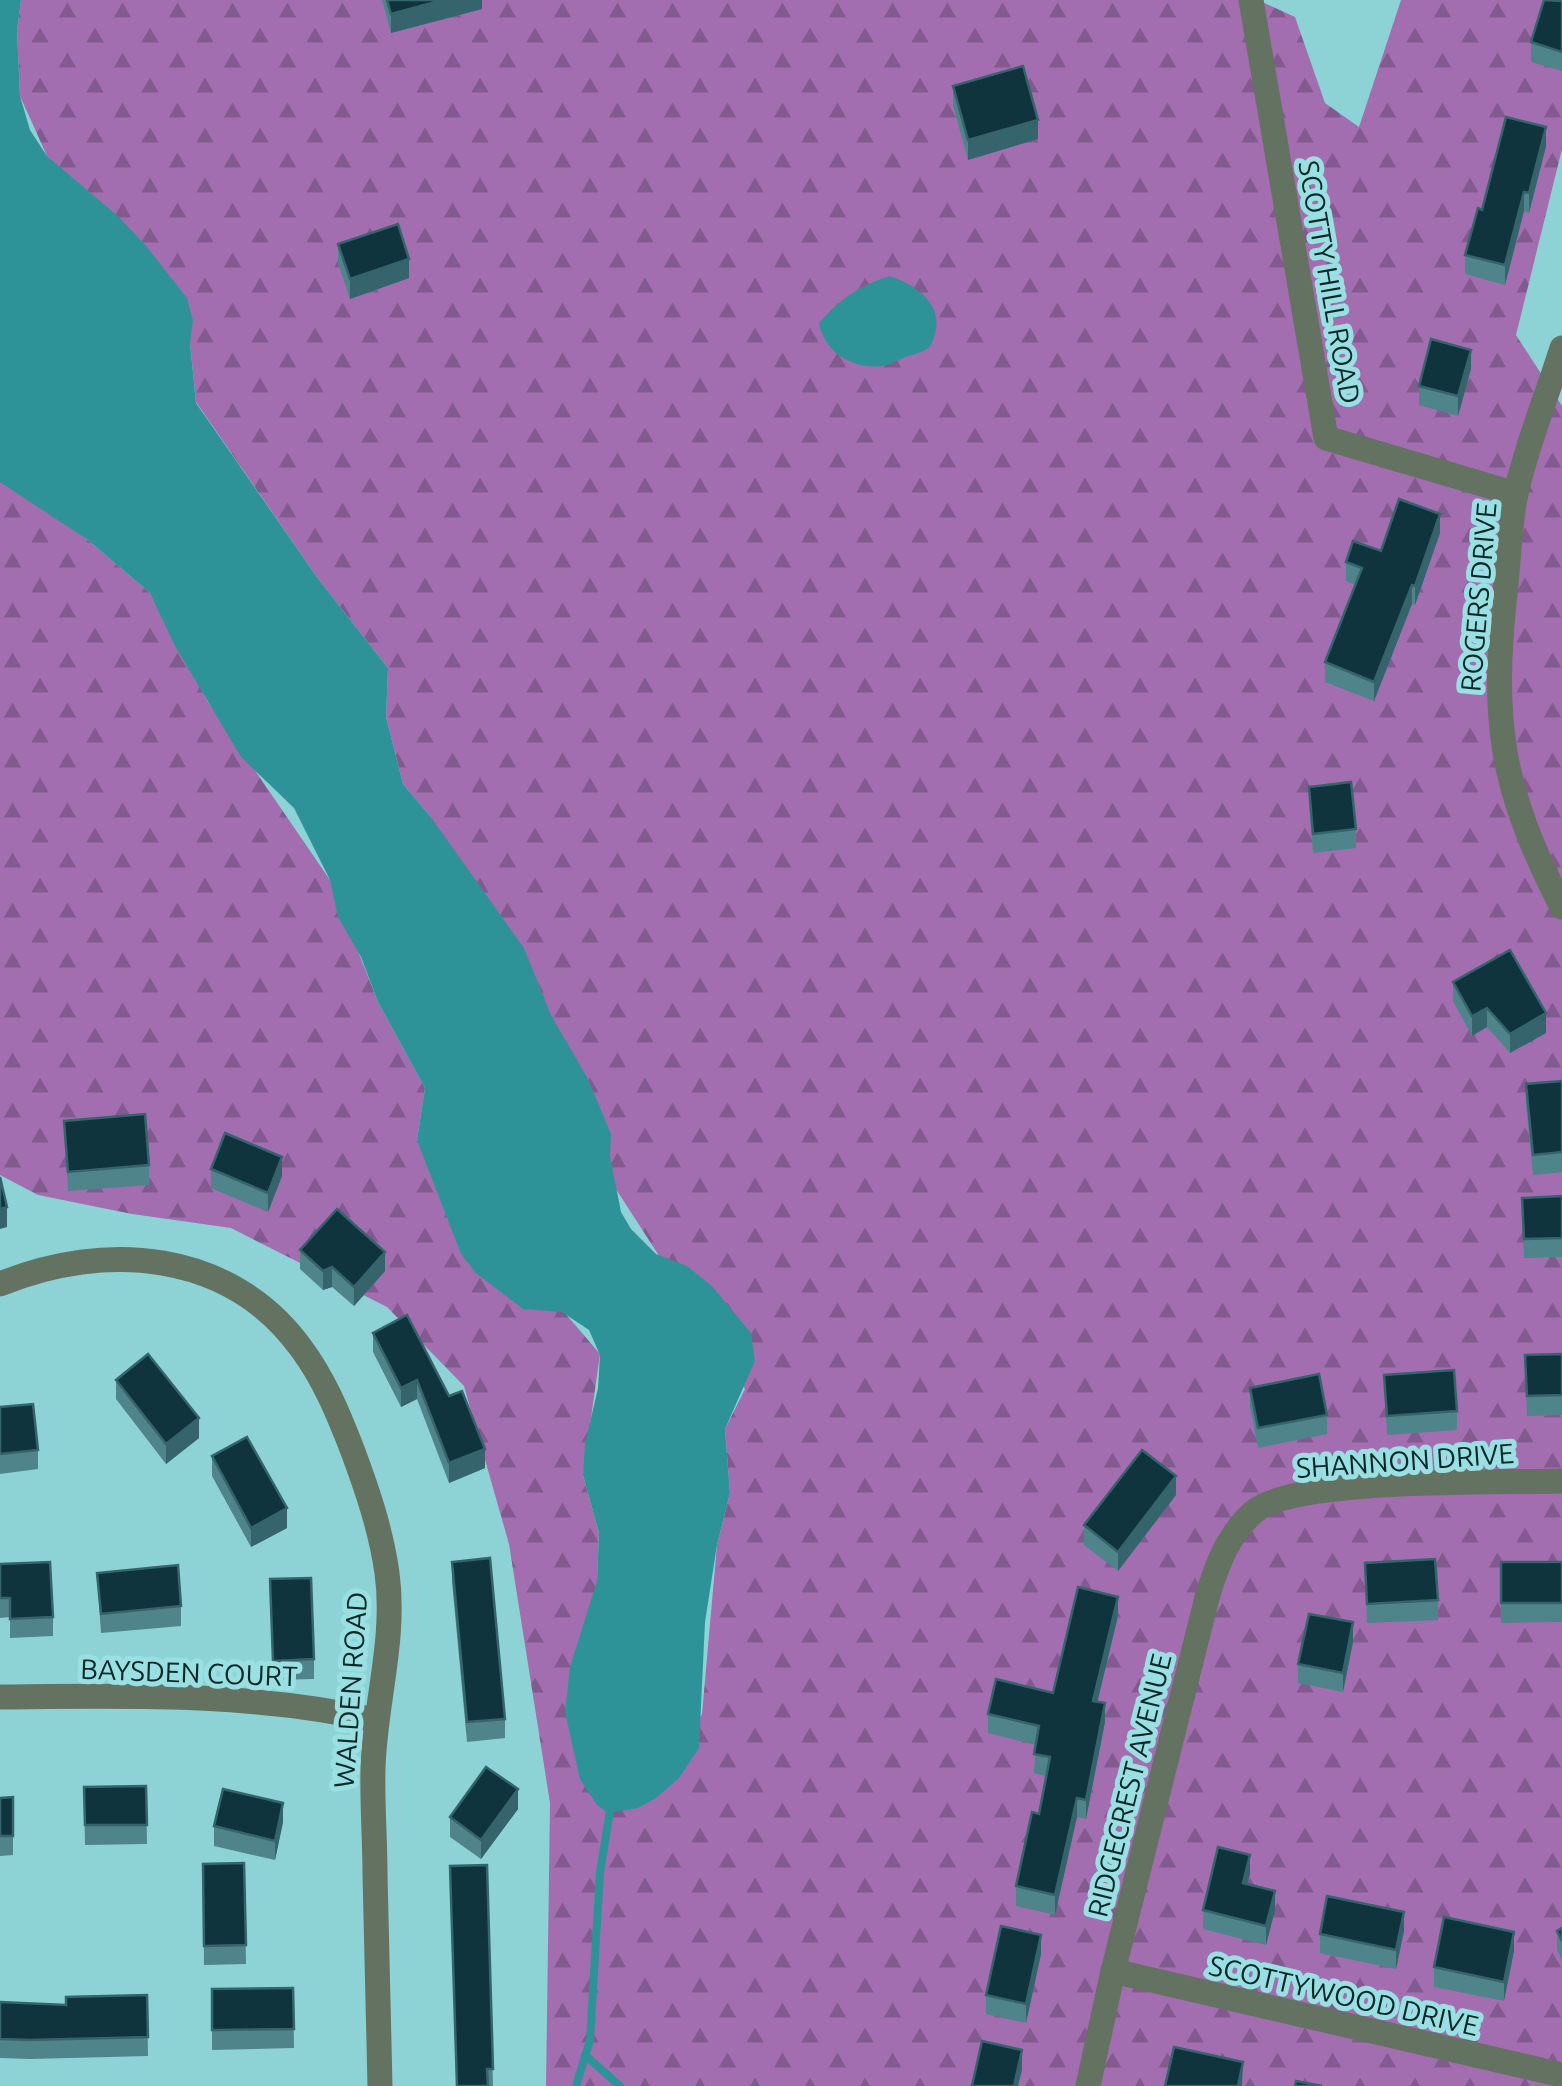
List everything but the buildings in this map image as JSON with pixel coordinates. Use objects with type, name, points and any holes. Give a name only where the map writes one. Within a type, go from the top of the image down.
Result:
[{"type":"street","name":"SCOTTY HILL ROAD","points":[[1251,0],[1326,438],[1516,494]]},
{"type":"street","name":"ROGERS DRIVE","points":[[1562,348],[1516,494],[1499,651],[1498,704],[1512,792],[1530,842],[1562,907]]},
{"type":"street","name":"WALDEN ROAD","points":[[0,1284],[81,1262],[117,1258],[152,1259],[187,1267],[234,1289],[276,1320],[299,1344],[331,1396],[372,1500],[390,1611],[389,1649],[375,1720],[372,1792],[380,2086]]},
{"type":"street","name":"SHANNON DRIVE","points":[[1255,1511],[1290,1495],[1317,1491],[1562,1481]]},
{"type":"street","name":"RIDGECREST AVENUE","points":[[1088,2086],[1113,1972],[1216,1567],[1233,1536],[1255,1511]]},
{"type":"street","name":"BAYSDEN COURT","points":[[0,1697],[241,1700],[316,1707],[375,1720]]},
{"type":"street","name":"SCOTTYWOOD DRIVE","points":[[1113,1972],[1562,2075]]},
{"type":"green space","points":[[21,0],[1258,0],[1295,17],[1325,103],[1359,127],[1401,0],[1562,0],[1562,149],[1516,335],[1562,406],[1562,2086],[546,2086],[550,1803],[509,1544],[464,1386],[387,1307],[231,1228],[38,1195],[0,1175],[0,478],[88,540],[150,593],[208,702],[330,880],[378,1002],[425,1088],[417,1140],[600,1354],[583,1475],[599,1533],[597,1581],[655,1798],[702,1714],[717,1545],[730,1493],[725,1429],[745,1389],[614,1186],[430,816],[403,784],[386,717],[388,668],[319,580],[196,402],[190,343],[77,183],[47,156],[20,96],[17,31]]},
{"type":"water","points":[[0,0],[21,0],[17,31],[20,96],[30,130],[47,156],[119,217],[187,298],[193,321],[190,343],[196,403],[319,580],[388,668],[386,717],[403,784],[524,948],[551,1015],[588,1079],[611,1134],[610,1156],[621,1212],[631,1229],[656,1254],[687,1266],[712,1286],[751,1333],[755,1361],[725,1429],[730,1493],[705,1622],[699,1748],[679,1778],[638,1808],[608,1813],[597,1805],[580,1779],[565,1712],[570,1667],[597,1581],[599,1533],[583,1475],[600,1355],[589,1330],[562,1312],[523,1309],[476,1273],[461,1254],[417,1140],[425,1088],[338,917],[330,880],[294,808],[241,757],[175,646],[150,593],[88,540],[0,482]]},
{"type":"water","points":[[889,276],[915,288],[929,302],[936,319],[932,343],[925,350],[886,365],[851,362],[827,343],[819,323],[851,294]]},
{"type":"waterway","points":[[576,2086],[590,2040],[600,1872],[611,1804]]},
{"type":"waterway","points":[[585,2055],[620,2086]]}]
